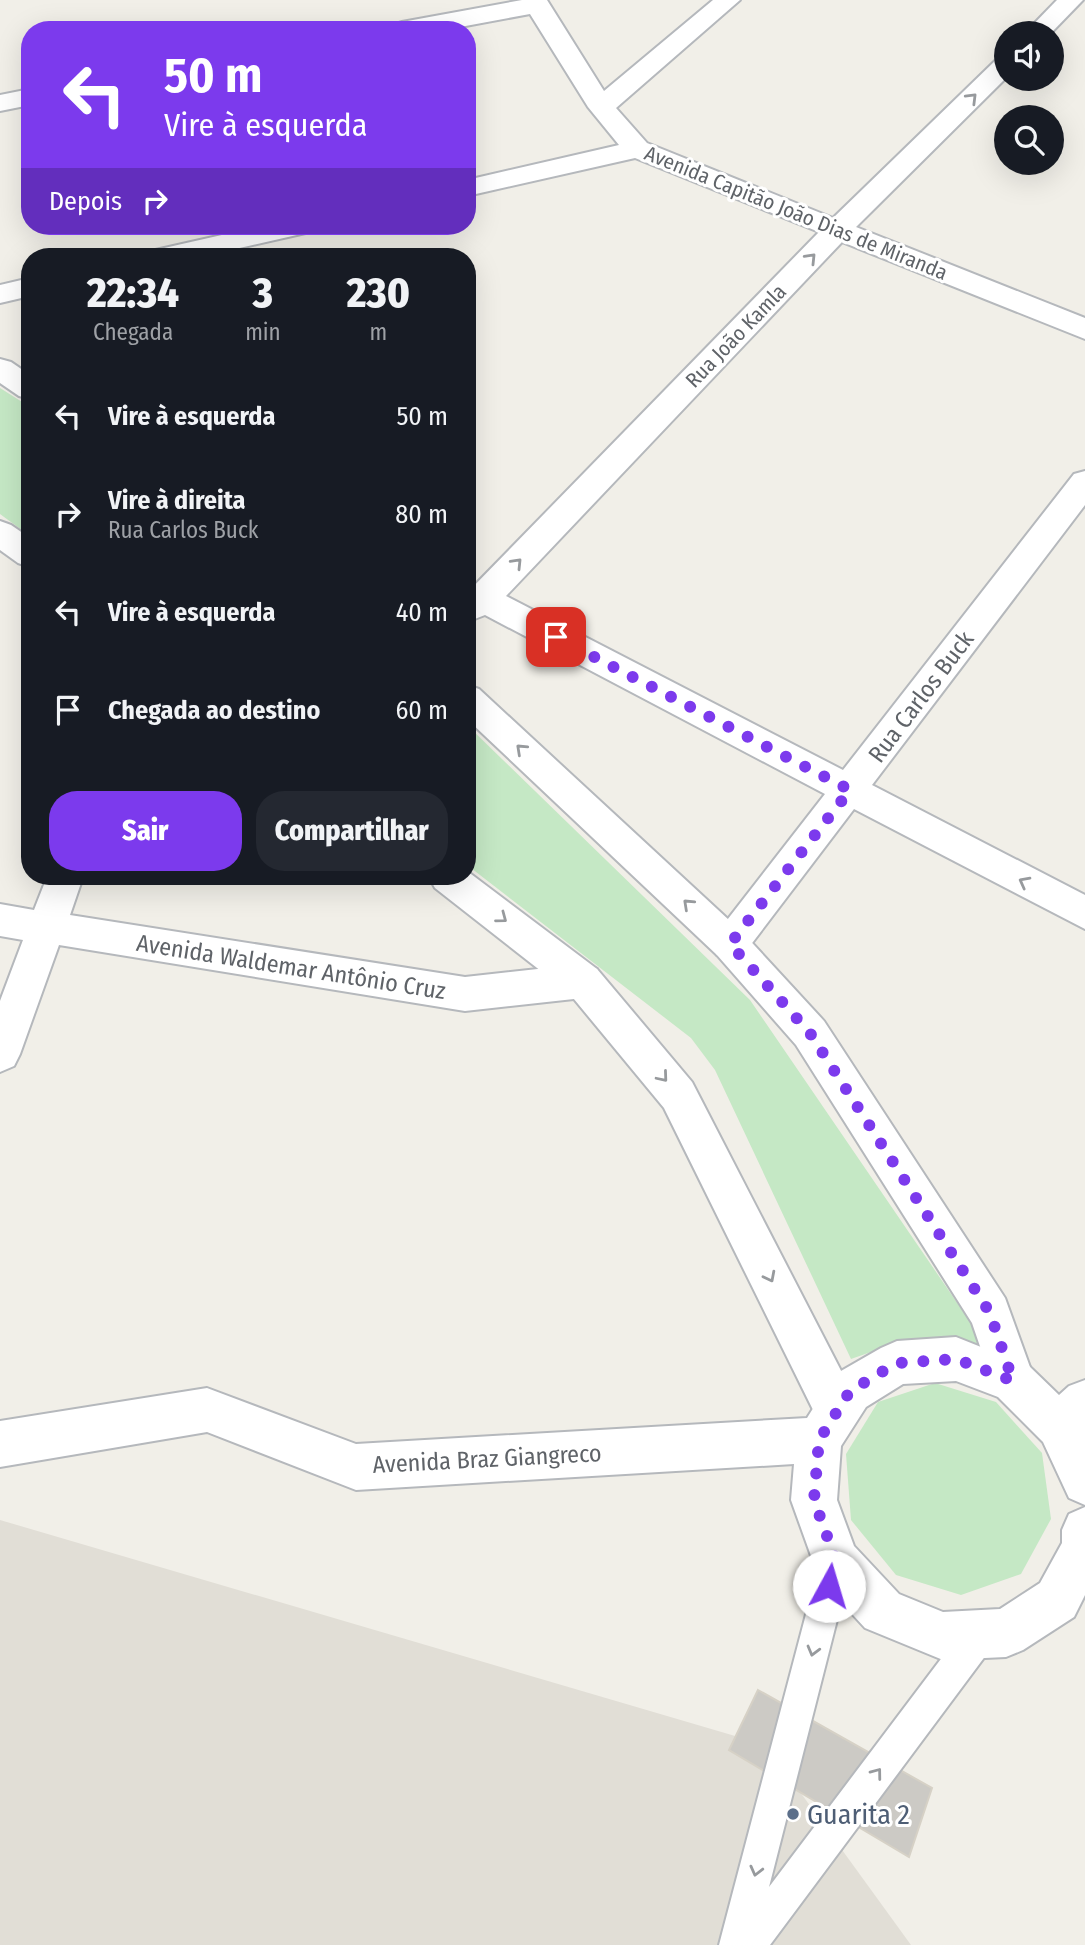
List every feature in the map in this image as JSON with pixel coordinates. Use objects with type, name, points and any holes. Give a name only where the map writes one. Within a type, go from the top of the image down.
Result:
[{"type":"street","points":[[601,107],[728,0]]},
{"type":"street","points":[[1049,21],[1071,0]]},
{"type":"street","points":[[447,21],[536,3]]},
{"type":"street","name":"Avenida Capitão João Dias de Miranda","points":[[536,3],[601,107],[637,149],[1085,329]]},
{"type":"street","name":"Rua João Kamla","points":[[476,603],[838,230],[994,76]]},
{"type":"street","points":[[0,103],[21,99]]},
{"type":"street","points":[[476,186],[637,149]]},
{"type":"street","points":[[202,248],[260,235]]},
{"type":"street","points":[[0,294],[21,289]]},
{"type":"street","points":[[0,369],[21,383]]},
{"type":"street","name":"Rua Carlos Buck","points":[[730,944],[1085,482]]},
{"type":"street","points":[[0,533],[21,548]]},
{"type":"street","points":[[476,604],[850,790],[1085,913]]},
{"type":"street","points":[[476,706],[730,944],[810,1033],[990,1313],[1013,1381]]},
{"type":"street","points":[[0,1054],[62,885]]},
{"type":"street","points":[[458,885],[583,981],[678,1095],[828,1425]]},
{"type":"street","name":"Avenida Waldemar Antônio Cruz","points":[[0,920],[465,995],[583,981]]},
{"type":"street","points":[[1085,1482],[1072,1414],[1013,1381],[956,1359],[897,1363],[850,1391],[828,1425],[814,1500],[836,1561],[882,1611],[943,1636],[1006,1633],[1057,1600],[1085,1547],[1085,1530]]},
{"type":"street","name":"Avenida Braz Giangreco","points":[[0,1444],[207,1410],[356,1467],[828,1425]]},
{"type":"lane","points":[[737,1945],[836,1561]]},
{"type":"lane","points":[[748,1945],[980,1634]]},
{"type":"shaded area","points":[[0,1520],[766,1745],[911,1945],[0,1945]]},
{"type":"green space","points":[[0,388],[21,401],[21,529],[0,514]]},
{"type":"green space","points":[[476,734],[750,1000],[986,1345],[905,1340],[851,1359],[715,1070],[691,1038],[476,872]]},
{"type":"green space","points":[[935,1383],[996,1402],[1042,1453],[1051,1519],[1021,1574],[961,1595],[896,1575],[851,1520],[846,1454],[878,1402]]},
{"type":"building","name":"Guarita 2","points":[[758,1690],[932,1788],[909,1857],[729,1750]]},
{"type":"place","name":"Guarita 2","points":[[793,1814]]},
{"type":"route","points":[[556,637],[850,790],[730,944],[810,1033],[990,1313],[1013,1381],[956,1359],[897,1363],[850,1391],[819,1440],[814,1500],[836,1561],[829,1586]]}]
